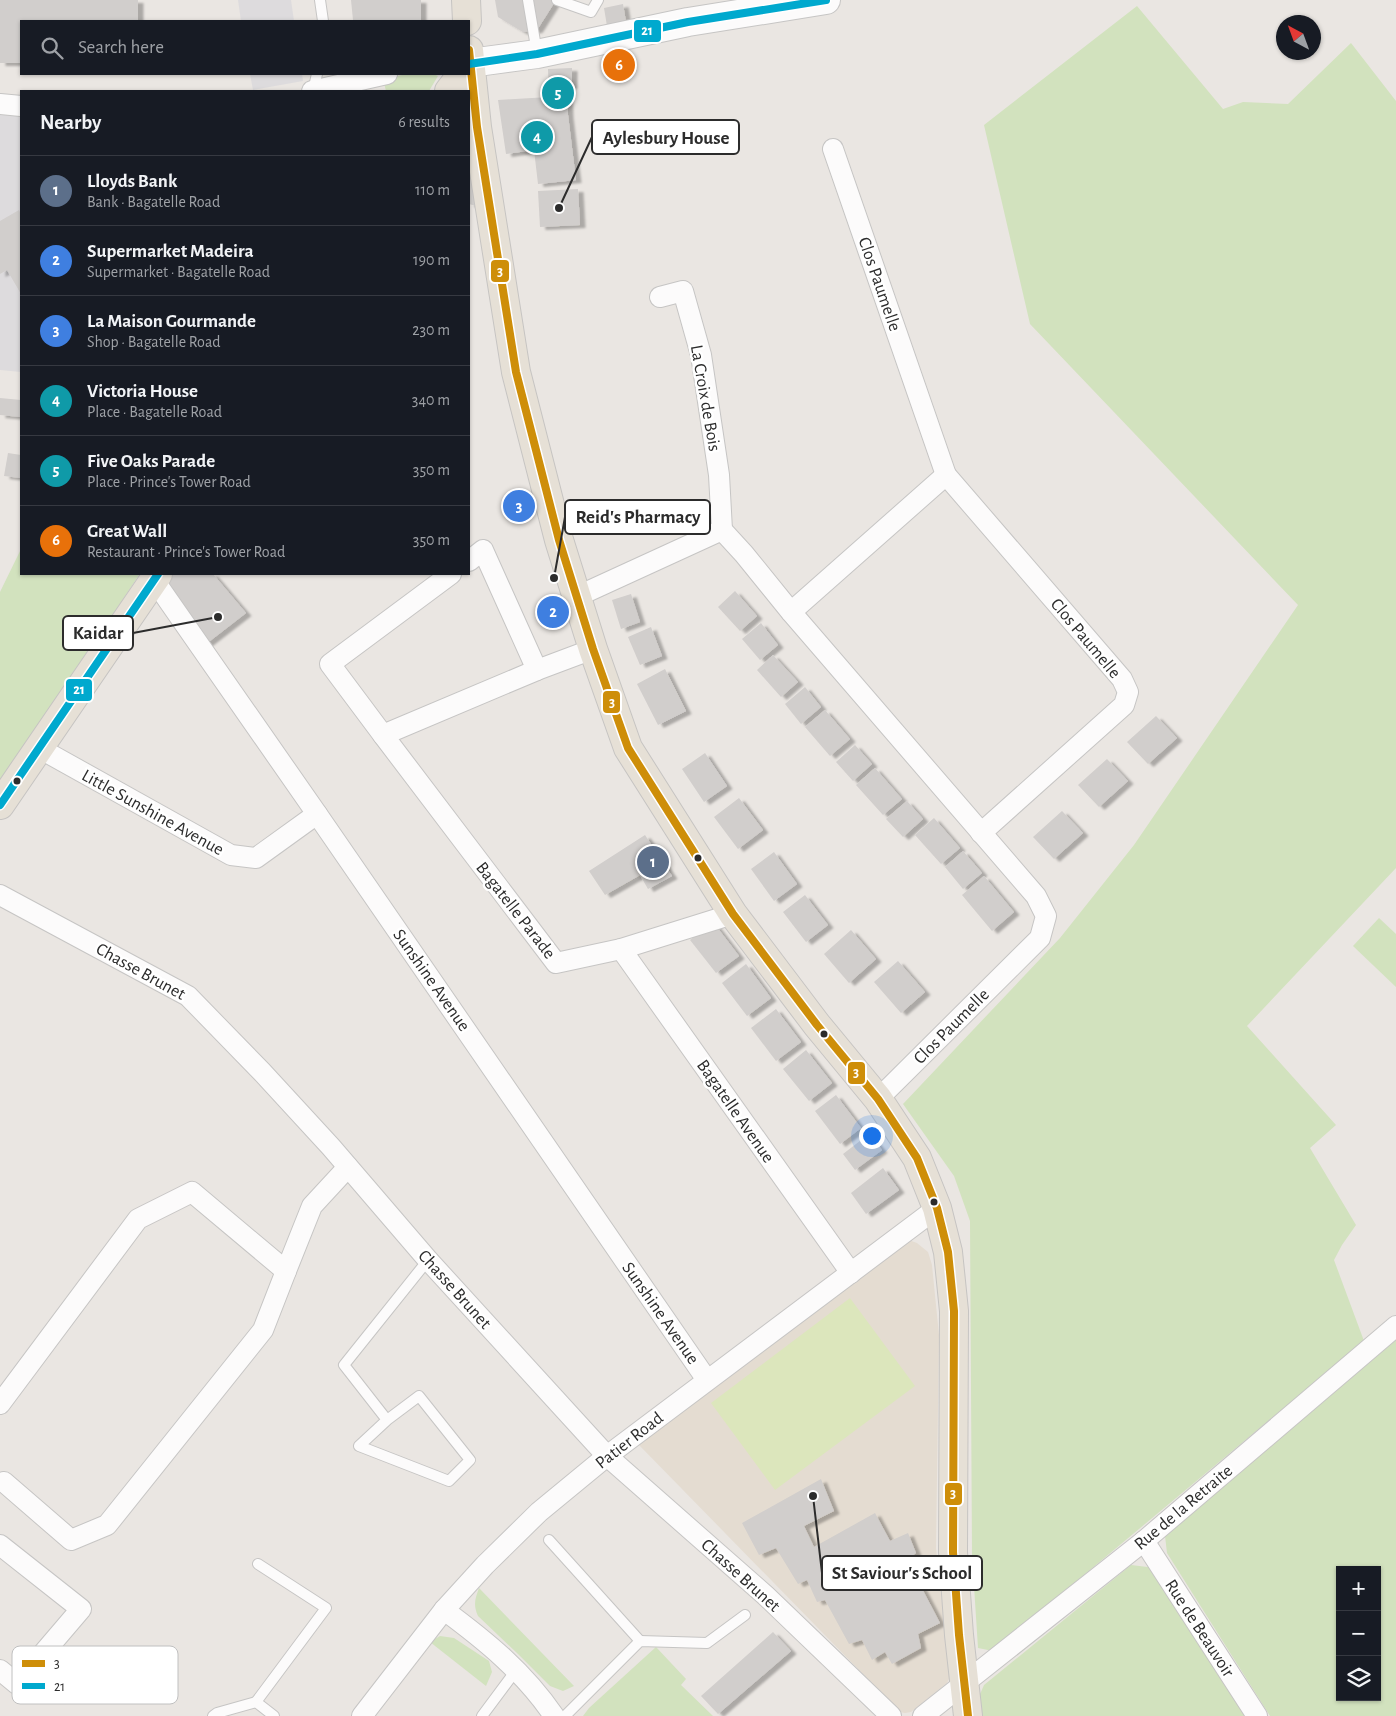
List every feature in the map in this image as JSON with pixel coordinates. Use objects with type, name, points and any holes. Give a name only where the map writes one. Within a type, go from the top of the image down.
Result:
[{"type":"main road","points":[[466,0],[467,20]]},
{"type":"main road","points":[[470,63],[537,54],[688,22],[826,0]]},
{"type":"main road","points":[[450,90],[460,75]]},
{"type":"main road","points":[[469,75],[473,123],[516,372],[559,540],[593,649],[628,748],[733,914],[817,1025],[878,1099],[917,1158],[937,1208],[948,1252],[954,1311],[953,1552],[959,1635],[968,1716]]},
{"type":"main road","points":[[0,805],[156,577]]},
{"type":"street","points":[[316,90],[383,75]]},
{"type":"street","points":[[0,104],[20,106]]},
{"type":"street","name":"Clos Paumelle","points":[[833,149],[946,475],[1122,679],[1128,692],[1124,705],[982,833]]},
{"type":"street","name":"La Croix de Bois","points":[[660,298],[683,291],[701,355],[719,475],[722,530]]},
{"type":"street","points":[[791,612],[946,475]]},
{"type":"street","points":[[578,596],[722,530]]},
{"type":"street","name":"Clos Paumelle","points":[[722,530],[1036,896],[1046,916],[1040,938],[878,1099]]},
{"type":"street","points":[[470,560],[483,550],[537,670]]},
{"type":"street","name":"Bagatelle Parade","points":[[450,575],[330,664],[556,963],[621,949],[733,914]]},
{"type":"street","name":"Sunshine Avenue","points":[[156,577],[707,1380]]},
{"type":"street","points":[[383,735],[537,670],[593,649]]},
{"type":"street","name":"Little Sunshine Avenue","points":[[39,748],[231,855],[256,858],[318,814]]},
{"type":"street","name":"Chasse Brunet","points":[[0,894],[188,996],[262,1072],[348,1167],[428,1260],[607,1456],[765,1595],[890,1716]]},
{"type":"street","name":"Bagatelle Avenue","points":[[621,949],[851,1273]]},
{"type":"street","points":[[4,1482],[71,1540],[107,1525],[263,1330],[312,1206],[348,1167]]},
{"type":"street","points":[[0,1404],[138,1219],[192,1192],[286,1271]]},
{"type":"street","name":"Patier Road","points":[[362,1716],[444,1610],[484,1565],[540,1512],[607,1456],[937,1208]]},
{"type":"street","name":"Rue de la Retraite","points":[[965,1682],[1144,1541],[1396,1326]]},
{"type":"street","name":"Rue de Beauvoir","points":[[1144,1541],[1257,1716]]},
{"type":"street","points":[[0,1545],[81,1609],[49,1646]]},
{"type":"street","points":[[444,1610],[517,1669],[554,1716]]},
{"type":"street","points":[[0,1670],[12,1680]]},
{"type":"street","points":[[924,1716],[965,1682]]},
{"type":"lane","points":[[320,0],[323,20]]},
{"type":"lane","points":[[528,0],[537,54]]},
{"type":"lane","points":[[557,0],[591,12],[598,0]]},
{"type":"lane","points":[[312,90],[318,75]]},
{"type":"lane","points":[[387,1420],[344,1365],[428,1260]]},
{"type":"lane","points":[[419,1396],[470,1460],[449,1481],[359,1446],[387,1420],[419,1396]]},
{"type":"lane","points":[[549,1540],[640,1641],[707,1643],[745,1614]]},
{"type":"lane","points":[[213,1716],[217,1713],[256,1702],[326,1608],[258,1564]]},
{"type":"lane","points":[[565,1716],[640,1641]]},
{"type":"lane","points":[[482,1716],[517,1669]]},
{"type":"lane","points":[[256,1702],[274,1716]]},
{"type":"shaded area","points":[[238,0],[291,0],[294,20],[241,20]]},
{"type":"shaded area","points":[[250,75],[302,75],[303,81],[253,90]]},
{"type":"shaded area","points":[[0,110],[20,113],[20,372],[0,370]]},
{"type":"shaded area","points":[[906,1239],[917,1243],[928,1252],[932,1265],[939,1335],[936,1548],[950,1677],[947,1683],[911,1712],[905,1713],[900,1712],[638,1444]]},
{"type":"green space","points":[[1137,6],[1223,109],[1243,102],[1288,104],[1351,43],[1396,101],[1396,868],[1247,1026],[1336,1125],[1310,1148],[1356,1225],[1334,1260],[1364,1341],[993,1651],[978,1648],[972,1555],[970,1221],[954,1176],[903,1104],[1060,938],[1134,845],[1298,605],[1030,324],[984,125]]},
{"type":"green space","points":[[402,75],[438,76],[430,90],[386,90],[383,79]]},
{"type":"green space","points":[[20,551],[20,575],[139,575],[0,786],[0,592]]},
{"type":"green space","points":[[1379,918],[1396,934],[1396,987],[1353,946]]},
{"type":"green space","points":[[850,1298],[915,1386],[775,1490],[711,1403]]},
{"type":"green space","points":[[1396,1340],[1396,1716],[1270,1716],[1167,1553],[1165,1536]]},
{"type":"green space","points":[[1131,1565],[1156,1568],[1249,1716],[978,1716],[977,1701],[984,1685]]},
{"type":"green space","points":[[479,1588],[574,1686],[563,1691],[550,1686],[478,1616],[475,1602]]},
{"type":"green space","points":[[440,1636],[454,1638],[489,1661],[492,1672],[486,1686],[430,1642]]},
{"type":"green space","points":[[656,1647],[686,1679],[681,1685],[713,1716],[583,1716],[589,1708]]},
{"type":"building","points":[[0,0],[138,0],[138,20],[20,20],[20,63],[0,63]]},
{"type":"building","points":[[351,0],[421,0],[421,20],[353,20]]},
{"type":"building","points":[[495,0],[556,0],[537,30],[523,32],[498,17]]},
{"type":"building","points":[[623,4],[626,22],[607,26],[604,8]]},
{"type":"building","points":[[572,68],[572,85],[567,89],[568,115],[576,180],[538,184],[534,150],[506,154],[498,100],[549,97],[548,69]]},
{"type":"building","points":[[470,173],[476,206],[470,204]]},
{"type":"building","points":[[578,189],[580,225],[540,227],[538,191]]},
{"type":"building","points":[[19,210],[20,292],[7,270],[0,274],[0,221]]},
{"type":"building","points":[[0,398],[20,400],[20,417],[0,415]]},
{"type":"building","points":[[8,453],[20,455],[20,478],[4,476]]},
{"type":"building","points":[[170,575],[214,575],[246,613],[206,644],[166,584]]},
{"type":"building","points":[[735,591],[757,616],[740,631],[718,607]]},
{"type":"building","points":[[631,594],[640,622],[621,629],[612,600]]},
{"type":"building","points":[[761,623],[778,645],[760,660],[742,639]]},
{"type":"building","points":[[651,627],[662,656],[640,665],[628,637]]},
{"type":"building","points":[[773,655],[798,682],[781,697],[757,670]]},
{"type":"building","points":[[665,669],[686,711],[658,725],[637,684]]},
{"type":"building","points":[[805,687],[821,707],[801,724],[785,704]]},
{"type":"building","points":[[825,710],[850,739],[830,756],[805,727]]},
{"type":"building","points":[[1156,716],[1177,738],[1148,764],[1127,742]]},
{"type":"building","points":[[855,745],[872,764],[853,781],[836,762]]},
{"type":"building","points":[[705,753],[727,786],[704,802],[682,769]]},
{"type":"building","points":[[1107,759],[1128,781],[1099,807],[1078,785]]},
{"type":"building","points":[[875,768],[902,799],[883,815],[856,785]]},
{"type":"building","points":[[739,798],[763,830],[738,849],[714,817]]},
{"type":"building","points":[[907,801],[923,819],[903,837],[886,819]]},
{"type":"building","points":[[1062,811],[1083,833],[1054,859],[1033,837]]},
{"type":"building","points":[[934,818],[960,848],[941,864],[915,835]]},
{"type":"building","points":[[645,835],[672,876],[648,889],[640,875],[605,895],[589,871]]},
{"type":"building","points":[[963,851],[982,873],[963,889],[945,867]]},
{"type":"building","points":[[774,852],[797,884],[774,901],[751,869]]},
{"type":"building","points":[[984,876],[1014,912],[992,931],[962,895]]},
{"type":"building","points":[[805,895],[828,925],[806,942],[783,912]]},
{"type":"building","points":[[713,922],[739,956],[716,973],[690,940]]},
{"type":"building","points":[[851,930],[876,959],[849,983],[824,954]]},
{"type":"building","points":[[898,961],[925,992],[901,1013],[874,982]]},
{"type":"building","points":[[746,964],[771,998],[747,1016],[722,983]]},
{"type":"building","points":[[776,1009],[801,1042],[776,1061],[751,1028]]},
{"type":"building","points":[[806,1050],[832,1083],[809,1101],[783,1069]]},
{"type":"building","points":[[836,1095],[861,1128],[840,1144],[815,1111]]},
{"type":"building","points":[[869,1134],[882,1150],[855,1170],[843,1154]]},
{"type":"building","points":[[883,1168],[899,1190],[866,1214],[851,1193]]},
{"type":"building","points":[[821,1479],[834,1511],[804,1526],[814,1547],[875,1513],[890,1541],[908,1533],[916,1553],[907,1560],[940,1623],[918,1634],[921,1648],[892,1664],[885,1652],[872,1660],[862,1640],[849,1644],[825,1600],[817,1602],[807,1580],[798,1584],[776,1548],[759,1555],[742,1523]]},
{"type":"building","points":[[773,1632],[791,1651],[718,1714],[701,1696]]},
{"type":"transit line","name":"21","points":[[470,64],[537,54],[688,22],[826,0]]},
{"type":"transit line","name":"3","points":[[470,60],[477,127],[516,372],[559,540],[593,649],[628,748],[733,914],[817,1025],[878,1099],[917,1158],[937,1208],[948,1252],[954,1311],[953,1552],[959,1635],[968,1716]]},
{"type":"transit line","name":"21","points":[[0,805],[157,575]]},
{"type":"place","name":"Great Wall","points":[[619,65]]},
{"type":"place","name":"Five Oaks Parade","points":[[558,93]]},
{"type":"place","name":"Victoria House","points":[[537,137]]},
{"type":"place","name":"Aylesbury House","points":[[559,208]]},
{"type":"place","name":"La Maison Gourmande","points":[[519,506]]},
{"type":"place","name":"Reid's Pharmacy","points":[[554,578]]},
{"type":"place","name":"Supermarket Madeira","points":[[553,612]]},
{"type":"place","name":"Kaidar","points":[[218,617]]},
{"type":"place","name":"Lloyds Bank","points":[[653,862]]},
{"type":"place","name":"St Saviour's School","points":[[813,1496]]}]
